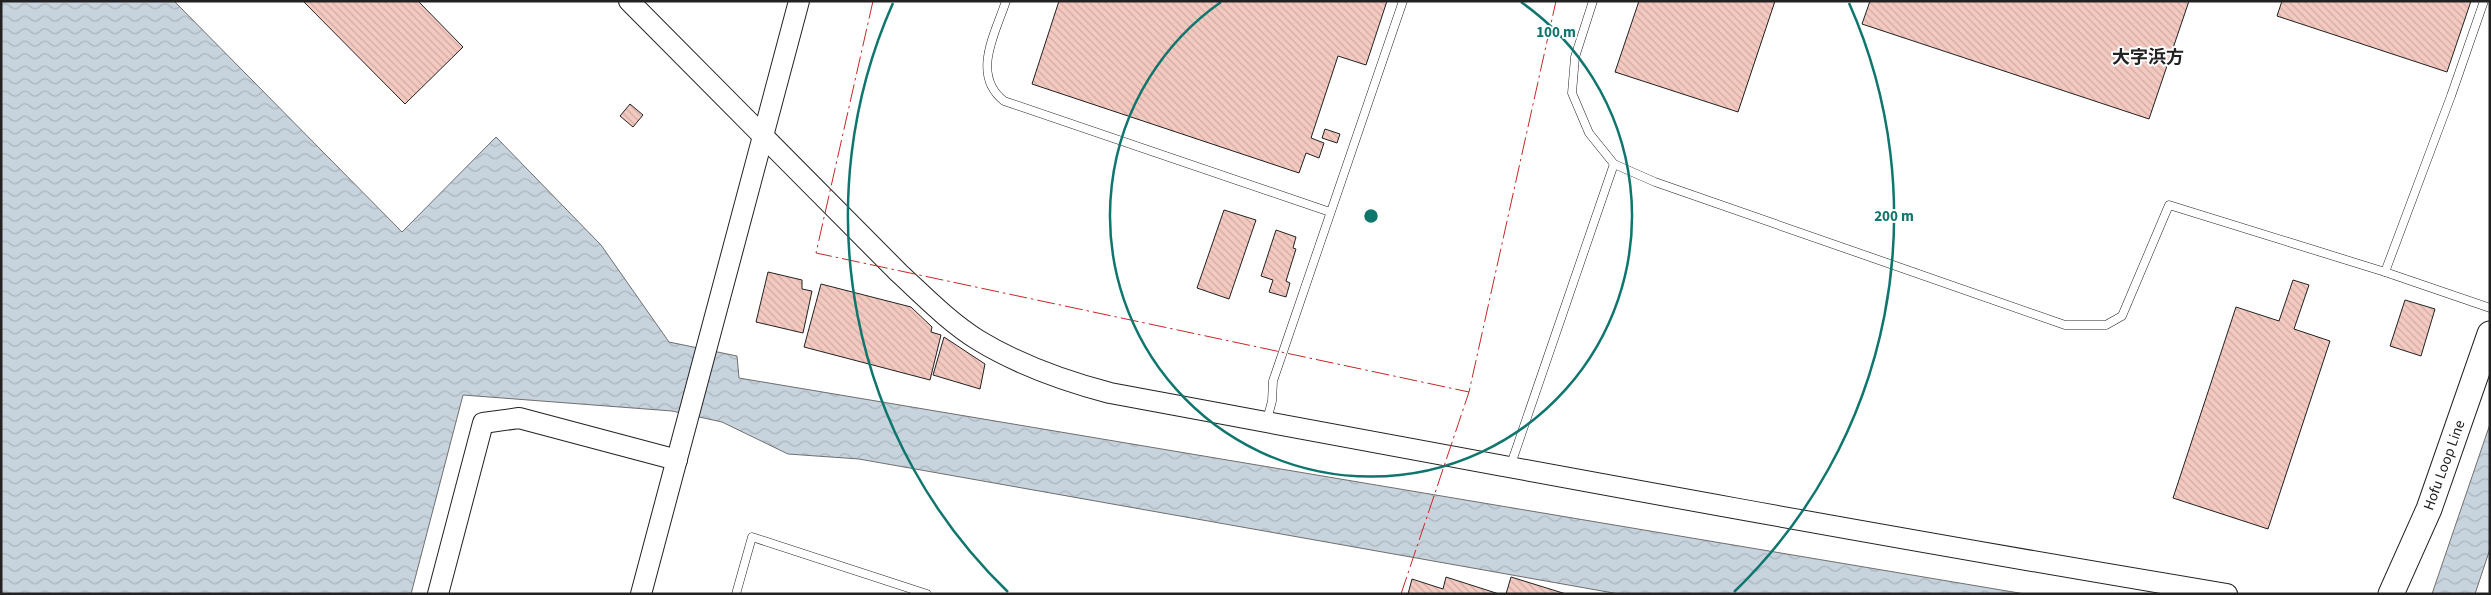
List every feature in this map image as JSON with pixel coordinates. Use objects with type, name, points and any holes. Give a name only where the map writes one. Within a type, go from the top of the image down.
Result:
[{"type":"main road","name":"Hofu Loop Line","points":[[2391,594],[2429,509],[2490,334]]},
{"type":"street","points":[[629,1],[899,273],[942,313],[978,340],[1018,362],[1066,381],[1110,393],[1509,468],[1971,551],[2226,594]]},
{"type":"street","points":[[641,594],[799,1]]},
{"type":"street","points":[[438,594],[483,423],[518,418],[677,460]]},
{"type":"lane","points":[[1006,1],[989,50],[987,68],[989,85],[994,93],[1004,101],[1330,212]]},
{"type":"lane","points":[[1266,422],[1272,401],[1273,381],[1403,1]]},
{"type":"lane","points":[[1593,1],[1575,57],[1572,93],[1589,134],[1614,164],[1656,182],[2065,325],[2106,326],[2122,316],[2169,205],[2385,272],[2490,308]]},
{"type":"lane","points":[[2385,272],[2451,96],[2484,1]]},
{"type":"lane","points":[[1509,468],[1614,164]]},
{"type":"lane","points":[[736,594],[752,537],[926,594]]},
{"type":"water","points":[[1,1],[174,1],[402,232],[496,137],[601,245],[669,342],[737,356],[739,378],[2025,594],[1619,594],[859,459],[788,454],[722,422],[672,411],[463,395],[411,594],[1,594]]},
{"type":"water","points":[[2490,424],[2490,549],[2475,594],[2432,594]]},
{"type":"building","points":[[303,1],[418,1],[463,47],[405,104]]},
{"type":"building","points":[[1059,1],[1387,1],[1366,65],[1338,56],[1311,138],[1324,143],[1319,158],[1306,153],[1299,173],[1032,84]]},
{"type":"building","points":[[1639,1],[1775,1],[1738,112],[1615,72]]},
{"type":"building","points":[[1870,1],[2189,1],[2149,119],[1862,24]]},
{"type":"building","points":[[2282,1],[2471,1],[2447,72],[2277,16]]},
{"type":"building","points":[[630,104],[643,115],[633,127],[620,116]]},
{"type":"building","points":[[1325,129],[1340,134],[1337,143],[1322,138]]},
{"type":"building","points":[[1224,210],[1256,220],[1229,299],[1197,288]]},
{"type":"building","points":[[1276,230],[1296,237],[1293,248],[1296,249],[1286,281],[1290,283],[1286,297],[1269,292],[1273,280],[1261,276]]},
{"type":"building","points":[[768,272],[802,280],[802,289],[812,291],[803,333],[756,322]]},
{"type":"building","points":[[2293,280],[2309,285],[2294,329],[2330,341],[2268,529],[2173,498],[2236,307],[2279,321]]},
{"type":"building","points":[[821,284],[911,307],[932,327],[931,332],[941,335],[930,380],[804,347]]},
{"type":"building","points":[[2405,300],[2435,309],[2421,356],[2390,346]]},
{"type":"building","points":[[944,337],[985,364],[980,389],[933,375]]},
{"type":"building","points":[[1446,577],[1499,594],[1408,594],[1412,579],[1443,589]]},
{"type":"building","points":[[1511,577],[1566,594],[1506,594]]},
{"type":"power","points":[[873,1],[816,253],[1469,392]]},
{"type":"power","points":[[1401,594],[1469,392],[1556,1]]},
{"type":"district","name":"大字浜方","points":[[2148,57]]}]
